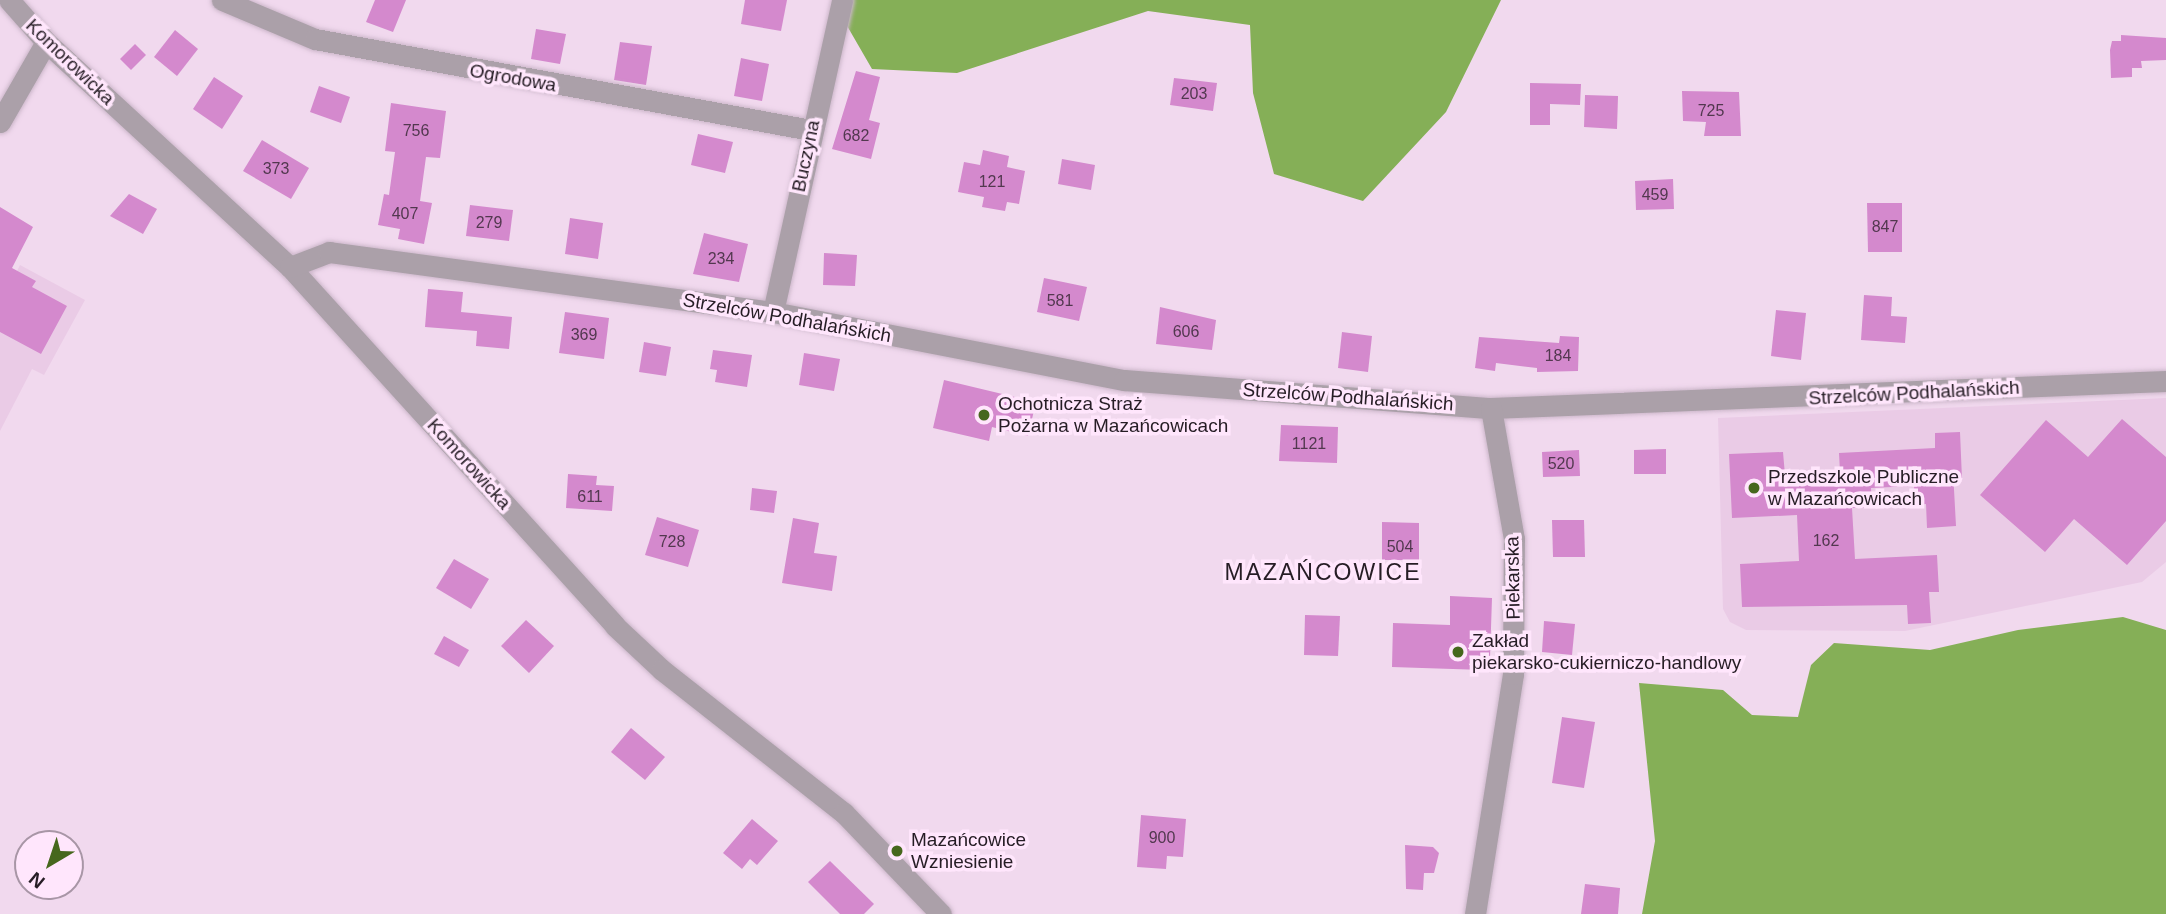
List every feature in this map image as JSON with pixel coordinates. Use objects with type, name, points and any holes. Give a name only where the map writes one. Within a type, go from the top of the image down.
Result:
[{"type":"street","name":"Komorowicka","points":[[9,0],[46,42],[290,267],[615,626],[662,670],[844,813],[941,914]]},
{"type":"street","name":"Ogrodowa","points":[[222,0],[315,40],[811,130]]},
{"type":"street","name":"Buczyna","points":[[773,312],[811,130],[842,0]]},
{"type":"street","points":[[0,122],[46,42]]},
{"type":"street","name":"Strzelców Podhalańskich","points":[[290,267],[330,251],[773,312],[1124,380],[1491,408],[2166,381]]},
{"type":"street","name":"Piekarska","points":[[1475,914],[1513,674],[1514,539],[1491,408]]},
{"type":"shaded area","points":[[0,262],[17,271],[20,265],[85,300],[44,375],[32,369],[0,431]]},
{"type":"shaded area","points":[[2166,398],[2166,562],[2142,582],[1905,631],[1746,630],[1730,622],[1723,609],[1718,418]]},
{"type":"green space","points":[[852,0],[1501,0],[1446,112],[1363,201],[1274,174],[1253,93],[1250,25],[1148,11],[957,73],[872,69],[846,24]]},
{"type":"green space","points":[[2123,617],[2166,630],[2166,914],[1642,914],[1655,841],[1639,683],[1723,690],[1752,715],[1798,717],[1811,665],[1834,643],[1930,650],[2018,630]]},
{"type":"building","points":[[375,0],[406,0],[393,32],[366,22]]},
{"type":"building","points":[[745,0],[787,0],[781,31],[741,24]]},
{"type":"building","points":[[536,29],[566,34],[560,64],[531,59]]},
{"type":"building","points":[[175,30],[198,49],[177,76],[154,57]]},
{"type":"building","points":[[2121,35],[2166,38],[2166,60],[2141,61],[2142,68],[2132,68],[2132,77],[2111,78],[2112,41],[2121,41]]},
{"type":"building","points":[[620,42],[652,46],[646,85],[614,80]]},
{"type":"building","points":[[135,44],[146,55],[131,70],[120,59]]},
{"type":"building","points":[[741,58],[769,64],[762,101],[734,96]]},
{"type":"building","points":[[856,71],[880,77],[869,120],[880,123],[871,159],[832,149]]},
{"type":"building","points":[[214,77],[243,96],[222,129],[193,109]]},
{"type":"building","points":[[1174,78],[1217,83],[1213,111],[1170,105]]},
{"type":"building","points":[[1530,83],[1581,84],[1580,105],[1550,104],[1550,125],[1530,125]]},
{"type":"building","points":[[319,86],[350,97],[341,123],[310,112]]},
{"type":"building","points":[[1682,91],[1739,92],[1741,136],[1704,136],[1706,122],[1683,121]]},
{"type":"building","points":[[1585,95],[1618,96],[1617,129],[1584,127]]},
{"type":"building","points":[[391,103],[446,111],[440,158],[426,157],[420,201],[432,203],[424,244],[398,239],[400,229],[378,225],[384,194],[389,195],[395,152],[385,151]]},
{"type":"building","points":[[698,134],[733,142],[725,173],[691,165]]},
{"type":"building","points":[[262,140],[309,168],[291,199],[243,171]]},
{"type":"building","points":[[983,150],[1009,156],[1007,167],[1025,171],[1019,204],[1007,202],[1005,211],[982,207],[984,197],[958,192],[964,162],[980,165]]},
{"type":"building","points":[[1062,159],[1095,165],[1091,190],[1058,184]]},
{"type":"building","points":[[1673,179],[1674,209],[1636,210],[1635,181]]},
{"type":"building","points":[[129,194],[157,209],[143,234],[110,216]]},
{"type":"building","points":[[1867,203],[1902,203],[1902,252],[1868,252]]},
{"type":"building","points":[[470,205],[513,210],[509,241],[466,236]]},
{"type":"building","points":[[0,207],[33,227],[12,268],[36,281],[32,287],[67,306],[41,354],[0,332]]},
{"type":"building","points":[[570,218],[603,223],[598,259],[565,254]]},
{"type":"building","points":[[704,233],[748,244],[739,282],[693,274]]},
{"type":"building","points":[[824,253],[857,255],[855,286],[823,285]]},
{"type":"building","points":[[1044,278],[1087,287],[1079,321],[1037,312]]},
{"type":"building","points":[[428,289],[463,292],[461,312],[512,317],[509,349],[476,346],[477,331],[425,327]]},
{"type":"building","points":[[1864,295],[1892,297],[1891,316],[1907,317],[1905,343],[1861,340]]},
{"type":"building","points":[[1160,307],[1216,320],[1212,350],[1156,344]]},
{"type":"building","points":[[1776,310],[1806,313],[1801,360],[1771,356]]},
{"type":"building","points":[[565,312],[609,318],[604,359],[559,353]]},
{"type":"building","points":[[1342,332],[1372,336],[1368,372],[1338,368]]},
{"type":"building","points":[[1560,336],[1579,337],[1578,371],[1537,372],[1537,368],[1496,363],[1495,371],[1475,368],[1479,337],[1559,343]]},
{"type":"building","points":[[644,342],[671,347],[666,376],[639,372]]},
{"type":"building","points":[[713,350],[752,355],[747,387],[715,382],[717,370],[710,369]]},
{"type":"building","points":[[804,353],[840,359],[834,391],[799,385]]},
{"type":"building","name":"Ochotnicza Straż Pożarna w Mazańcowicach","points":[[944,380],[1036,402],[1028,436],[992,427],[989,441],[933,428]]},
{"type":"building","points":[[2122,419],[2166,457],[2166,521],[2127,565],[2074,519],[2045,552],[1980,495],[2046,420],[2088,457]]},
{"type":"building","points":[[1281,425],[1338,427],[1337,463],[1279,461]]},
{"type":"building","points":[[1960,432],[1962,479],[1953,471],[1956,526],[1927,528],[1926,504],[1915,505],[1914,486],[1871,488],[1872,507],[1852,508],[1855,559],[1937,555],[1939,592],[1929,592],[1931,623],[1908,624],[1907,605],[1742,607],[1740,564],[1799,561],[1797,515],[1732,518],[1729,454],[1783,452],[1785,475],[1840,472],[1839,453],[1935,448],[1935,433]]},
{"type":"building","points":[[1666,449],[1666,474],[1634,474],[1634,450]]},
{"type":"building","points":[[1579,450],[1580,476],[1543,477],[1542,452]]},
{"type":"building","points":[[568,474],[597,476],[596,485],[614,486],[612,511],[566,508]]},
{"type":"building","points":[[752,488],[777,491],[774,513],[750,510]]},
{"type":"building","points":[[657,517],[699,530],[688,567],[645,555]]},
{"type":"building","points":[[793,518],[819,523],[814,553],[837,556],[832,591],[782,583]]},
{"type":"building","points":[[1552,520],[1584,520],[1585,557],[1553,557]]},
{"type":"building","points":[[1382,522],[1419,523],[1419,560],[1382,560]]},
{"type":"building","points":[[454,559],[489,579],[471,609],[436,588]]},
{"type":"building","points":[[1450,596],[1492,598],[1490,658],[1483,658],[1483,670],[1392,667],[1393,623],[1450,625]]},
{"type":"building","points":[[1305,615],[1340,616],[1338,656],[1304,655]]},
{"type":"building","points":[[526,620],[554,646],[529,673],[501,646]]},
{"type":"building","points":[[1544,621],[1575,624],[1572,655],[1542,652]]},
{"type":"building","points":[[444,636],[469,650],[459,667],[434,654]]},
{"type":"building","points":[[1562,717],[1595,722],[1584,788],[1552,783]]},
{"type":"building","points":[[631,728],[665,757],[645,780],[611,752]]},
{"type":"building","points":[[1141,815],[1186,819],[1183,857],[1167,856],[1166,869],[1137,867]]},
{"type":"building","points":[[752,819],[778,841],[757,865],[750,859],[742,869],[723,853]]},
{"type":"building","points":[[1405,845],[1433,847],[1439,853],[1434,873],[1424,873],[1423,890],[1406,889]]},
{"type":"building","points":[[830,861],[874,904],[864,914],[840,914],[808,882]]},
{"type":"building","points":[[1585,884],[1620,888],[1618,914],[1581,914]]},
{"type":"place","name":"Ochotnicza Straż Pożarna w Mazańcowicach","points":[[984,415]]},
{"type":"place","name":"Przedszkole Publiczne w Mazańcowicach","points":[[1754,488]]},
{"type":"place","name":"Zakład piekarsko-cukierniczo-handlowy","points":[[1458,652]]},
{"type":"place","name":"Mazańcowice Wzniesienie","points":[[897,851]]},
{"type":"district","name":"MAZAŃCOWICE","points":[[1323,572]]}]
